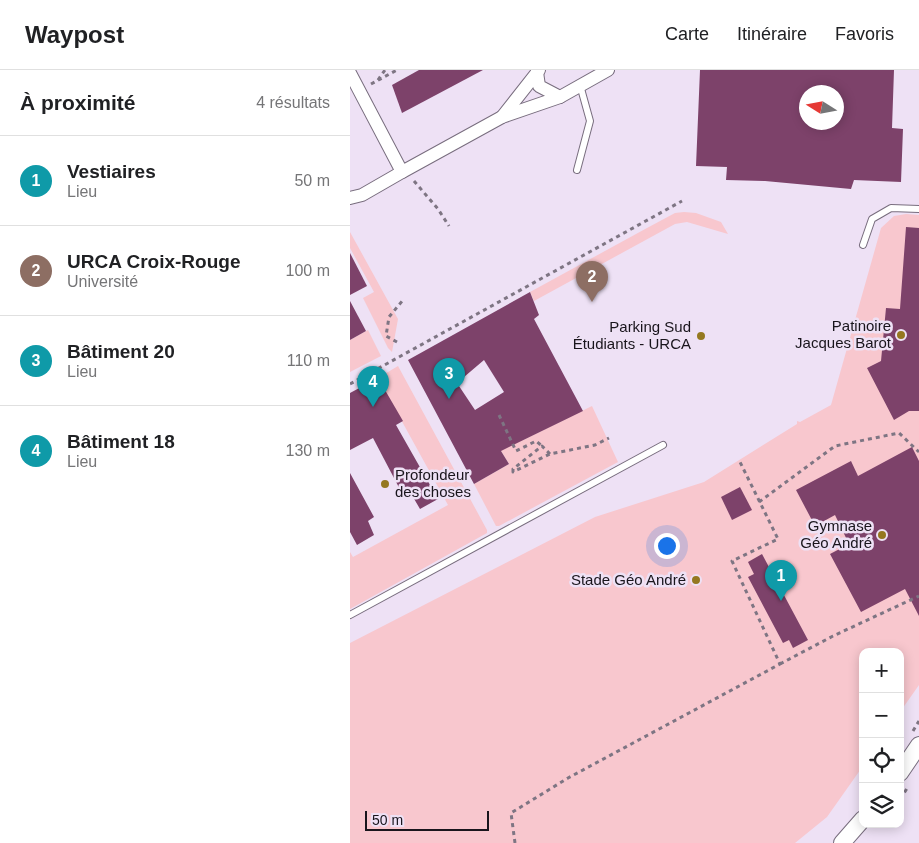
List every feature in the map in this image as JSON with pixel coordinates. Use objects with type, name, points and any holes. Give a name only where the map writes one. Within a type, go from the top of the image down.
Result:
[{"type":"street","points":[[350,198],[362,195],[502,117],[560,97],[608,70]]},
{"type":"street","points":[[538,71],[539,86],[560,97]]},
{"type":"street","points":[[502,117],[538,71]]},
{"type":"street","points":[[350,73],[402,172]]},
{"type":"street","points":[[904,767],[919,745]]},
{"type":"street","points":[[842,843],[859,824]]},
{"type":"lane","points":[[577,170],[590,121],[580,86]]},
{"type":"lane","points":[[863,245],[872,219],[891,208],[919,208]]},
{"type":"lane","points":[[350,616],[567,496],[663,446]]},
{"type":"path","points":[[378,80],[385,70]]},
{"type":"path","points":[[359,90],[397,70]]},
{"type":"path","points":[[418,185],[449,226]]},
{"type":"path","points":[[350,384],[682,201]]},
{"type":"path","points":[[397,342],[386,336],[388,317],[403,300]]},
{"type":"path","points":[[499,415],[516,451],[536,441],[550,454]]},
{"type":"path","points":[[759,502],[835,446],[899,432],[919,452]]},
{"type":"path","points":[[542,446],[513,469],[513,472],[550,454],[595,445],[609,438]]},
{"type":"path","points":[[739,460],[778,539],[732,562],[780,664]]},
{"type":"path","points":[[515,843],[511,813],[568,778],[833,636],[919,596]]},
{"type":"shaded area","points":[[675,213],[696,213],[721,222],[728,234],[687,222],[675,224],[534,301],[530,292]]},
{"type":"shaded area","name":"Stade Géo André","points":[[906,214],[919,215],[919,685],[904,706],[904,648],[859,648],[859,772],[827,817],[795,843],[350,843],[350,643],[595,517],[704,482],[797,424],[797,421],[800,422],[831,405],[881,228],[894,216]]},
{"type":"shaded area","points":[[350,232],[398,319],[392,352],[388,348],[363,298],[374,292],[350,248]]},
{"type":"shaded area","points":[[368,330],[381,356],[350,372],[350,340]]},
{"type":"shaded area","points":[[398,366],[487,533],[350,609],[350,552],[353,557],[448,505],[378,378]]},
{"type":"shaded area","points":[[493,399],[523,440],[592,406],[618,462],[496,526],[474,484],[509,464],[476,411]]},
{"type":"building","points":[[419,70],[483,70],[402,113],[392,85]]},
{"type":"building","points":[[700,70],[894,70],[892,128],[903,129],[901,182],[854,180],[851,189],[765,181],[726,180],[727,167],[696,166]]},
{"type":"building","name":"Patinoire Jacques Barot","points":[[906,227],[919,228],[919,411],[909,411],[894,420],[867,368],[881,361],[886,308],[900,309]]},
{"type":"building","points":[[350,253],[367,286],[350,295]]},
{"type":"building","points":[[530,292],[539,315],[534,319],[583,411],[501,451],[509,464],[474,484],[408,360]],"holes":[[[484,360],[504,392],[475,410],[457,383]]]},
{"type":"building","points":[[350,301],[366,331],[350,340]]},
{"type":"building","points":[[378,378],[403,421],[396,425],[438,499],[420,509],[413,497],[405,499],[373,438],[350,450],[350,393]]},
{"type":"building","name":"Gymnase Géo André","points":[[912,447],[919,461],[919,616],[905,589],[861,612],[830,554],[849,544],[835,515],[815,526],[796,490],[851,461],[858,476]]},
{"type":"building","points":[[350,473],[374,517],[368,521],[374,535],[357,545],[350,532]]},
{"type":"building","points":[[740,487],[752,510],[732,520],[721,497]]},
{"type":"building","points":[[762,554],[808,640],[793,648],[789,640],[783,643],[748,577],[754,574],[748,562]]},
{"type":"place","name":"URCA Croix-Rouge","points":[[592,302]]},
{"type":"place","name":"Patinoire Jacques Barot","points":[[901,335]]},
{"type":"place","name":"Parking Sud Étudiants - URCA","points":[[701,336]]},
{"type":"place","name":"Bâtiment 20","points":[[449,399]]},
{"type":"place","name":"Bâtiment 18","points":[[373,407]]},
{"type":"place","name":"Profondeur des choses","points":[[385,484]]},
{"type":"place","name":"Gymnase Géo André","points":[[882,535]]},
{"type":"place","name":"Stade Géo André","points":[[696,580]]},
{"type":"place","name":"Vestiaires","points":[[781,601]]}]
